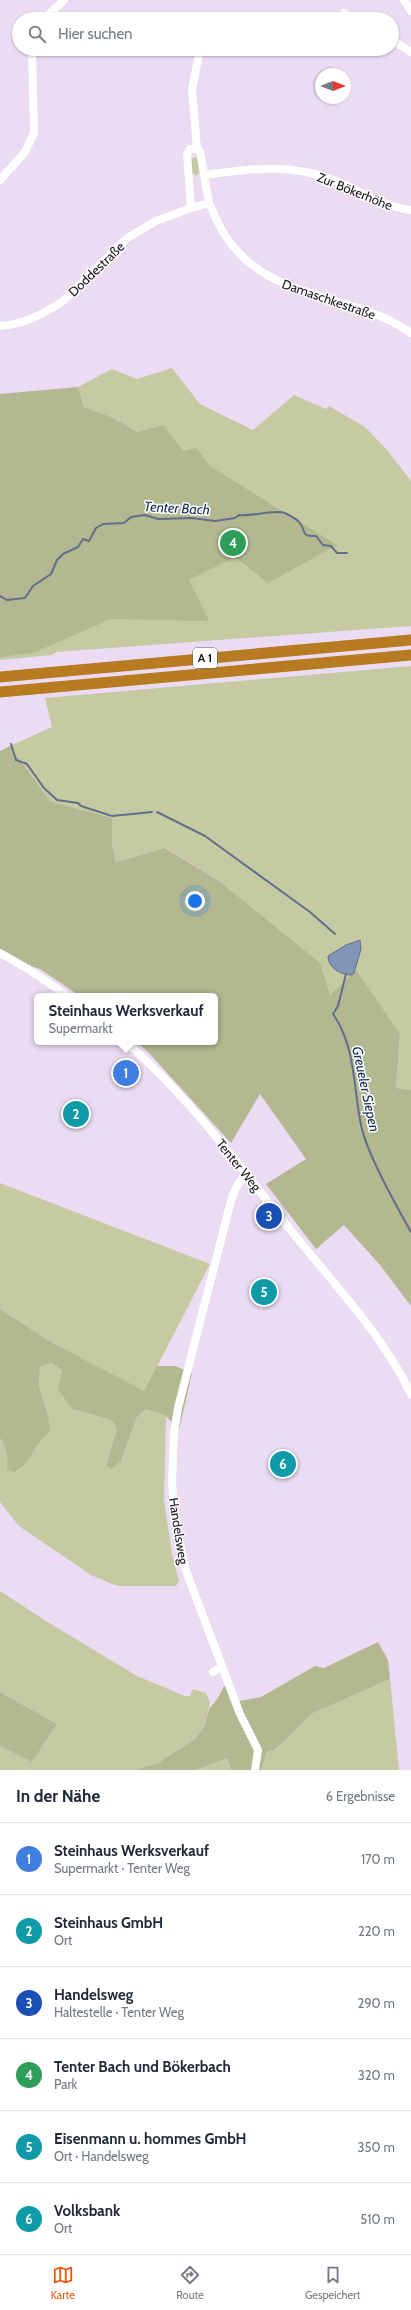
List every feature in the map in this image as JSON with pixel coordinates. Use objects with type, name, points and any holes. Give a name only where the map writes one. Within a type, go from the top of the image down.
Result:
[{"type":"highway","name":"A 1","points":[[0,677],[411,640]]},
{"type":"highway","name":"A 1","points":[[0,692],[411,655]]},
{"type":"street","points":[[51,12],[64,0]]},
{"type":"street","points":[[404,0],[411,10]]},
{"type":"street","points":[[399,44],[411,52]]},
{"type":"street","points":[[0,180],[25,152],[34,133],[35,122],[32,56]]},
{"type":"street","points":[[191,208],[187,152],[190,149],[197,149],[192,89],[199,56]]},
{"type":"street","name":"Damaschkestraße","points":[[197,149],[201,153],[209,204],[229,241],[245,258],[266,275],[297,290],[375,314],[411,333]]},
{"type":"street","name":"Zur Bökerhöhe","points":[[204,175],[259,168],[292,169],[330,179],[389,205],[411,210]]},
{"type":"street","name":"Doddestraße","points":[[0,326],[22,322],[53,308],[63,301],[127,238],[156,221],[191,208],[209,204]]},
{"type":"street","points":[[0,954],[28,969],[64,993]]},
{"type":"street","name":"Tenter Weg","points":[[129,1045],[182,1096],[246,1175],[372,1332],[411,1394]]},
{"type":"street","name":"Handelsweg","points":[[246,1175],[238,1184],[232,1197],[186,1371],[173,1442],[173,1502],[182,1558],[190,1584],[240,1714],[255,1743],[258,1754],[255,1770]]},
{"type":"street","points":[[213,1672],[222,1667]]},
{"type":"green space","points":[[195,157],[198,159],[200,172],[196,176],[192,173],[191,159]]},
{"type":"green space","points":[[172,368],[200,404],[253,430],[294,395],[326,409],[329,406],[365,427],[387,450],[411,481],[411,626],[56,652],[52,655],[0,660],[0,586],[163,425],[137,432],[114,418],[84,407],[78,387],[112,369],[137,379]]},
{"type":"green space","points":[[78,387],[84,407],[114,418],[137,432],[163,425],[183,451],[196,448],[211,467],[337,545],[268,583],[235,557],[189,580],[209,621],[111,619],[33,653],[0,657],[0,394]]},
{"type":"green space","points":[[411,666],[411,1090],[396,1088],[400,1034],[330,995],[250,907],[219,881],[166,848],[116,862],[112,844],[112,818],[50,801],[10,746],[52,727],[45,698]]},
{"type":"green space","points":[[10,746],[50,801],[112,818],[112,844],[116,862],[165,848],[219,881],[320,963],[330,995],[356,970],[400,1034],[396,1088],[411,1090],[411,1306],[380,1265],[344,1225],[316,1249],[266,1184],[306,1159],[260,1094],[231,1143],[140,1045],[218,1045],[218,993],[76,993],[40,969],[0,957],[0,751]]},
{"type":"green space","points":[[0,1183],[210,1264],[144,1392],[51,1342],[0,1309]]},
{"type":"green space","points":[[0,1309],[51,1342],[144,1391],[157,1366],[175,1366],[192,1373],[179,1430],[166,1416],[146,1409],[137,1417],[121,1461],[111,1469],[106,1465],[117,1429],[111,1420],[72,1409],[58,1389],[62,1371],[52,1363],[40,1367],[39,1385],[48,1415],[50,1432],[40,1441],[25,1464],[14,1472],[7,1470],[6,1453],[0,1438]]},
{"type":"green space","points":[[52,1363],[62,1371],[72,1409],[111,1420],[117,1429],[106,1465],[121,1461],[137,1417],[146,1409],[166,1416],[164,1500],[172,1554],[179,1581],[176,1586],[119,1586],[91,1575],[19,1526],[0,1502],[0,1438],[7,1453],[8,1470],[34,1451],[48,1415],[39,1385],[40,1367]]},
{"type":"green space","points":[[0,1591],[46,1621],[137,1676],[185,1696],[190,1696],[193,1689],[206,1693],[210,1703],[204,1727],[195,1739],[158,1763],[134,1770],[0,1770],[0,1746],[32,1762],[57,1724],[0,1692]]},
{"type":"green space","points":[[378,1642],[388,1660],[390,1679],[311,1714],[274,1751],[267,1752],[261,1770],[231,1770],[227,1758],[196,1770],[134,1770],[158,1763],[195,1739],[204,1727],[209,1709],[218,1698],[224,1686],[227,1687],[234,1702],[261,1697],[315,1666],[324,1668]]},
{"type":"green space","points":[[390,1679],[399,1770],[261,1770],[267,1752],[274,1751],[311,1714]]},
{"type":"green space","points":[[0,1692],[57,1724],[32,1762],[0,1746]]},
{"type":"green space","points":[[227,1758],[231,1770],[196,1770]]},
{"type":"water","points":[[360,940],[361,949],[354,973],[352,975],[344,974],[336,970],[330,964],[328,956],[346,945]]},
{"type":"waterway","name":"Tenter Bach","points":[[0,596],[7,600],[25,598],[33,586],[51,574],[57,560],[63,554],[78,547],[83,539],[89,541],[96,528],[103,524],[124,523],[131,517],[145,515],[158,519],[192,518],[215,521],[235,518],[239,515],[280,512],[293,517],[299,522],[306,535],[316,536],[323,545],[331,546],[337,553],[347,553]]},
{"type":"waterway","name":"Greueler Siepen","points":[[11,744],[16,760],[27,764],[44,788],[57,800],[78,803],[81,806],[112,816],[152,812]]},
{"type":"waterway","name":"Greueler Siepen","points":[[157,812],[205,836],[310,912],[335,934]]},
{"type":"waterway","name":"Greueler Siepen","points":[[346,974],[338,1006],[333,1014],[346,1040],[350,1054],[358,1111],[364,1137],[383,1179],[411,1232]]},
{"type":"place","name":"Tenter Bach und Bökerbach","points":[[233,543]]},
{"type":"place","name":"Steinhaus Werksverkauf","points":[[126,1073]]},
{"type":"place","name":"Steinhaus GmbH","points":[[76,1114]]},
{"type":"place","name":"Handelsweg","points":[[269,1216]]},
{"type":"place","name":"Eisenmann u. hommes GmbH","points":[[264,1292]]},
{"type":"place","name":"Volksbank","points":[[283,1464]]}]
